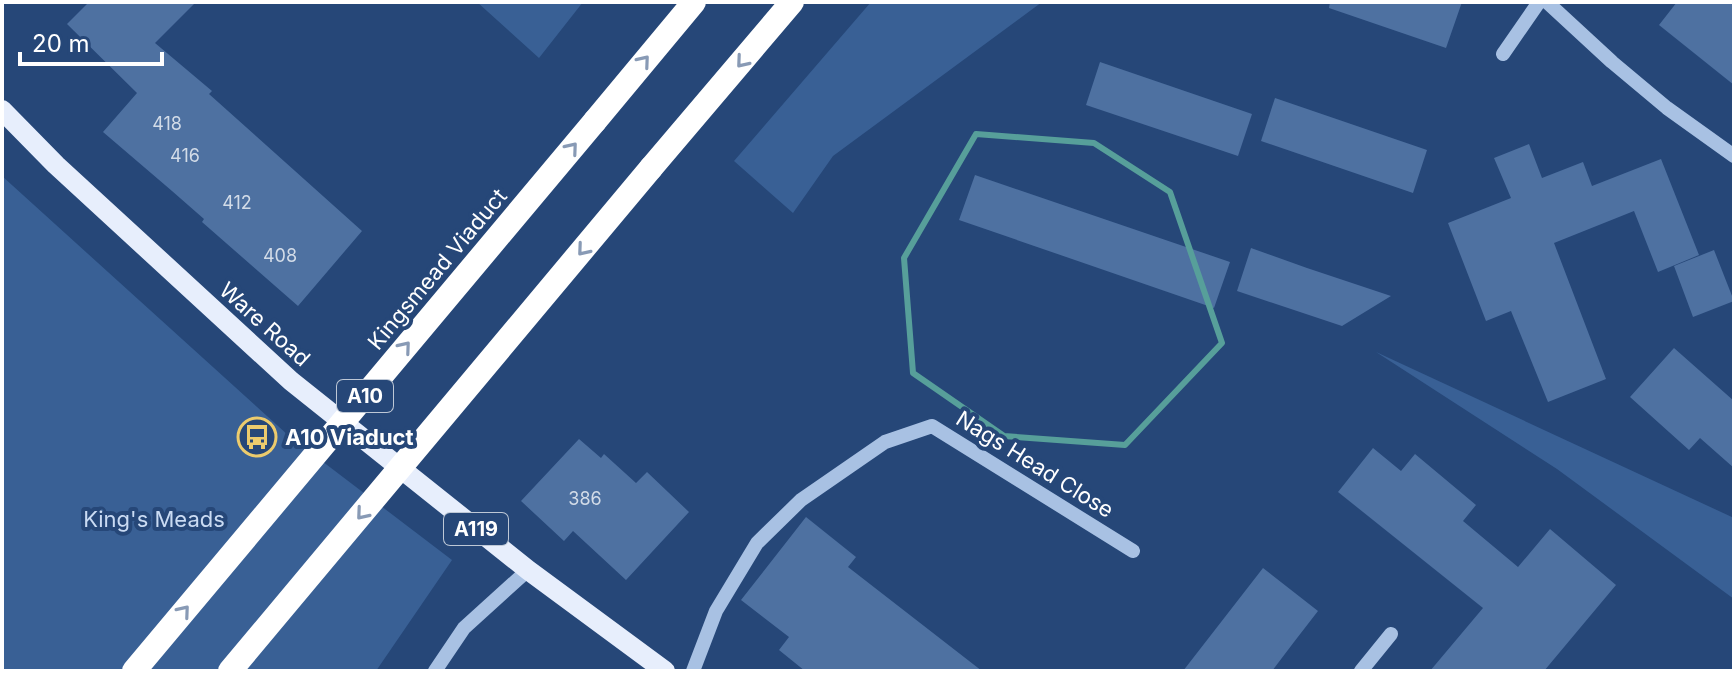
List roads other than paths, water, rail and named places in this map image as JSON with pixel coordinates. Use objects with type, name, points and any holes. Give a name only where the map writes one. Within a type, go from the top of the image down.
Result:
[{"type":"highway","name":"Kingsmead Viaduct","points":[[134,671],[694,2]]},
{"type":"highway","points":[[230,671],[792,2]]},
{"type":"main road","name":"Ware Road","points":[[2,110],[56,165],[291,381],[528,570],[665,671]]},
{"type":"street","points":[[1503,54],[1539,2]]},
{"type":"street","points":[[1547,2],[1667,108],[1734,156]]},
{"type":"street","name":"Nags Head Close","points":[[693,671],[716,611],[757,543],[801,500],[885,442],[932,426],[1133,551]]},
{"type":"street","points":[[435,671],[464,628],[528,570]]},
{"type":"street","points":[[1361,671],[1391,634]]},
{"type":"place","name":"A10 Viaduct","points":[[257,437]]},
{"type":"park label","name":"King's Meads","points":[[154,519]]}]
